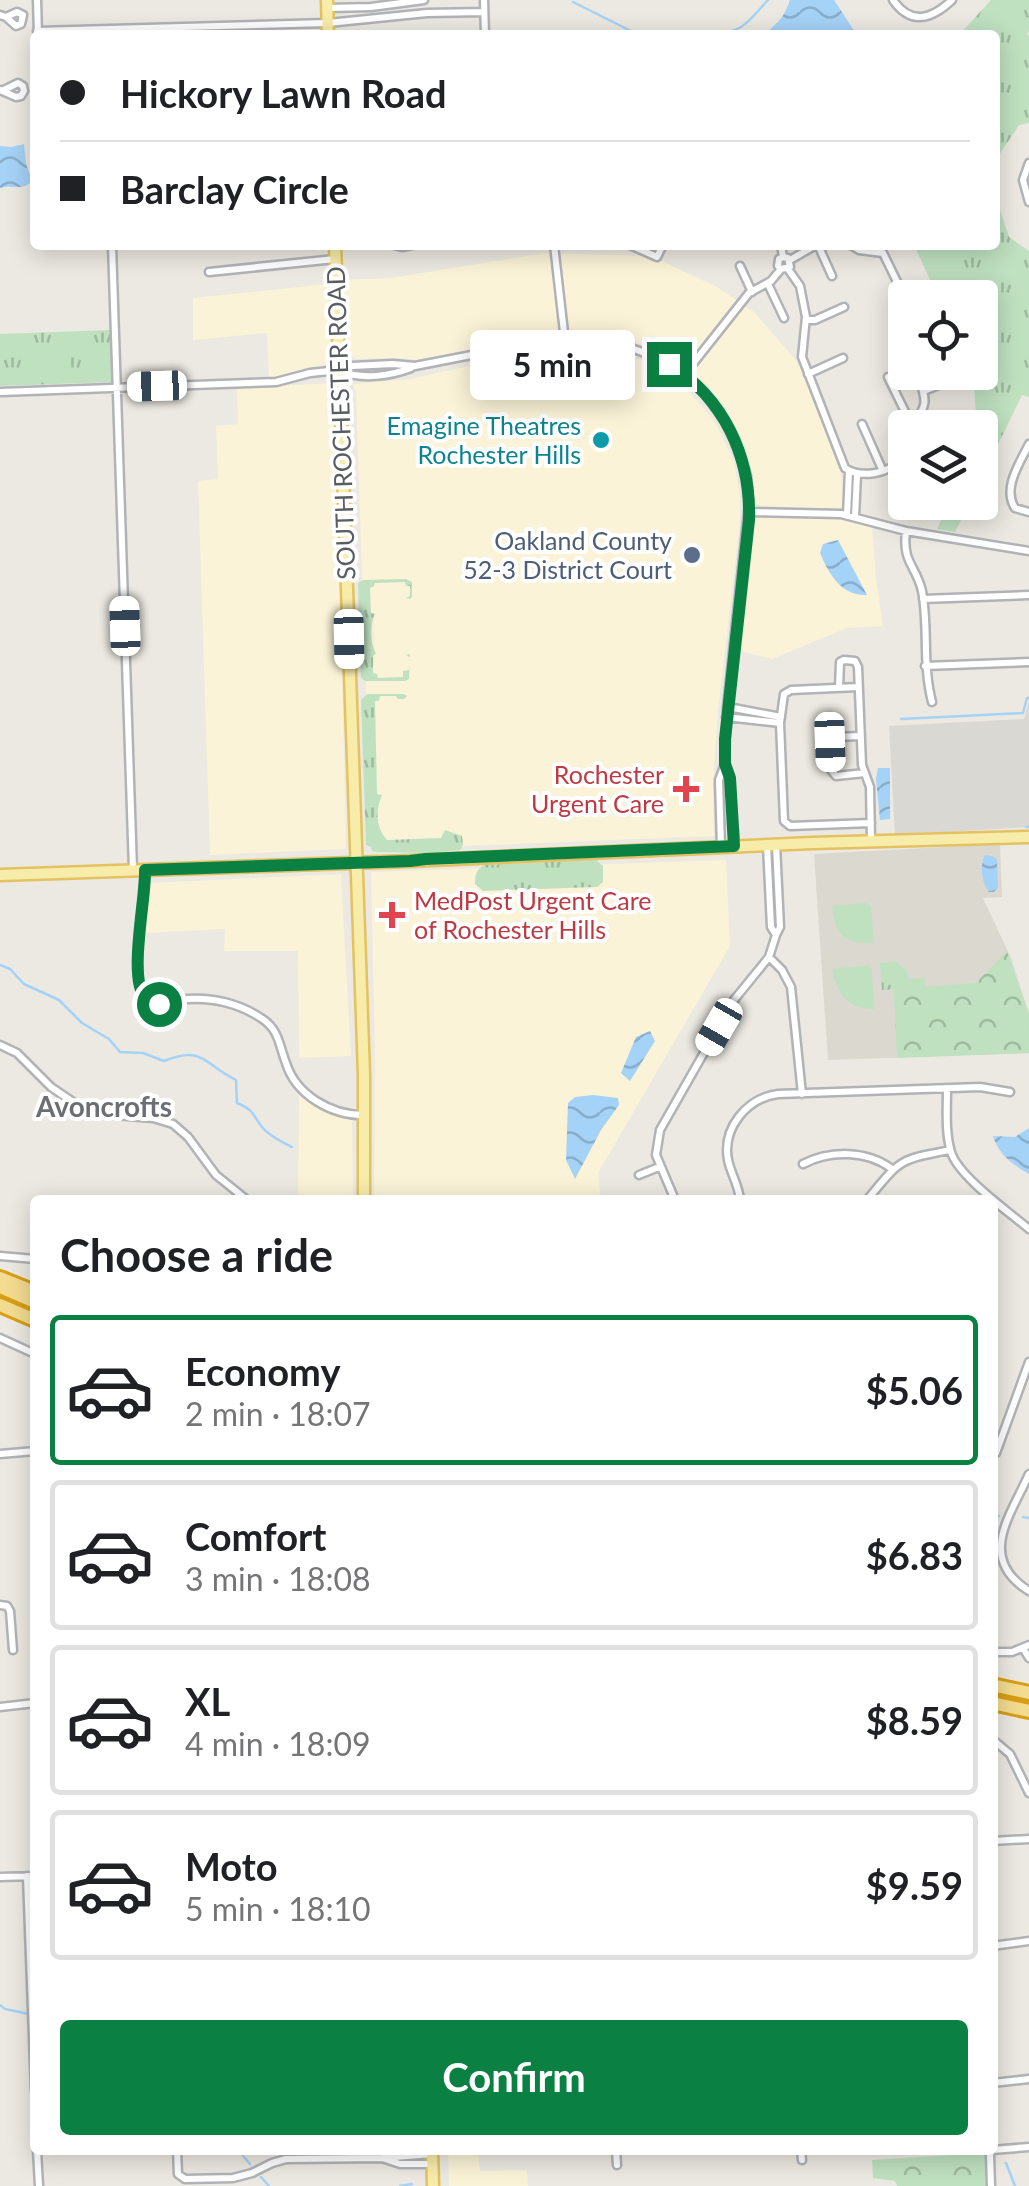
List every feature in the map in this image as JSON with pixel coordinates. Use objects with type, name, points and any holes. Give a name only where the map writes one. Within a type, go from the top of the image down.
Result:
[{"type":"highway","points":[[0,1278],[30,1290]]},
{"type":"highway","points":[[0,1287],[30,1300]]},
{"type":"highway","points":[[0,1305],[30,1318]]},
{"type":"highway","points":[[998,1686],[1029,1694]]},
{"type":"highway","points":[[998,1704],[1029,1711]]},
{"type":"main road","points":[[327,4],[328,29]]},
{"type":"main road","name":"SOUTH ROCHESTER ROAD","points":[[335,250],[364,1195]]},
{"type":"main road","points":[[0,876],[1029,837]]},
{"type":"main road","points":[[432,2156],[433,2186]]},
{"type":"street","points":[[37,0],[38,30]]},
{"type":"street","points":[[327,4],[371,7],[424,0]]},
{"type":"street","points":[[484,0],[486,30]]},
{"type":"street","points":[[893,0],[906,13],[922,17],[937,13],[952,0]]},
{"type":"street","points":[[256,30],[328,29],[427,14],[484,12]]},
{"type":"street","points":[[1029,163],[1023,180],[1029,202]]},
{"type":"street","points":[[112,250],[139,870],[139,981],[145,999],[155,1004],[205,999],[255,1014],[274,1030],[287,1068],[305,1092],[337,1112],[364,1115]]},
{"type":"street","points":[[555,250],[565,341]]},
{"type":"street","points":[[782,250],[801,290],[806,320],[801,352],[843,464],[853,473],[867,475],[888,467]]},
{"type":"street","points":[[684,375],[752,292],[768,284],[786,264],[809,250]]},
{"type":"street","points":[[819,250],[832,276]]},
{"type":"street","points":[[881,250],[896,280]]},
{"type":"street","points":[[209,272],[336,259]]},
{"type":"street","points":[[740,266],[752,292]]},
{"type":"street","points":[[768,284],[784,318]]},
{"type":"street","points":[[806,320],[815,320],[844,306]]},
{"type":"street","points":[[0,392],[276,382],[352,366],[415,366],[509,347],[565,341],[599,341],[662,360],[712,402],[734,436],[747,476],[749,512],[726,717],[725,764],[720,780],[721,847]]},
{"type":"street","points":[[808,374],[843,358]]},
{"type":"street","points":[[923,410],[924,392],[929,390]]},
{"type":"street","points":[[862,424],[882,470]]},
{"type":"street","points":[[1029,444],[1009,494],[1015,508],[1029,512]]},
{"type":"street","points":[[851,516],[853,473]]},
{"type":"street","points":[[749,512],[851,516],[906,532],[1029,551]]},
{"type":"street","points":[[906,532],[905,552],[923,599],[925,666],[932,702]]},
{"type":"street","points":[[923,599],[1029,595]]},
{"type":"street","points":[[840,688],[839,664],[852,660],[857,664],[862,765],[870,787],[871,841]]},
{"type":"street","points":[[925,666],[1029,662]]},
{"type":"street","points":[[858,687],[788,690],[784,694],[784,820],[786,824],[871,823]]},
{"type":"street","points":[[728,707],[781,720]]},
{"type":"street","points":[[726,717],[781,720]]},
{"type":"street","points":[[860,736],[831,739],[830,770],[836,776],[864,774]]},
{"type":"street","points":[[725,764],[730,778],[734,846]]},
{"type":"street","points":[[720,792],[724,808],[732,807]]},
{"type":"street","points":[[673,1195],[659,1166],[656,1146],[662,1124],[734,1000],[769,957],[776,935],[772,927],[771,845]]},
{"type":"street","points":[[769,957],[790,987],[802,1094]]},
{"type":"street","points":[[0,1045],[17,1053],[51,1088],[79,1106],[112,1116],[153,1118],[173,1124],[188,1137],[216,1175],[241,1195]]},
{"type":"street","points":[[947,1088],[950,1150],[962,1170],[990,1195]]},
{"type":"street","points":[[739,1195],[728,1150],[730,1135],[749,1105],[764,1097],[947,1088],[1010,1092]]},
{"type":"street","points":[[871,1195],[892,1170],[910,1157],[950,1150]]},
{"type":"street","points":[[803,1164],[826,1156],[859,1155],[878,1160],[892,1170]]},
{"type":"street","points":[[639,1175],[659,1166]]},
{"type":"street","points":[[998,1202],[1029,1229]]},
{"type":"street","points":[[0,1256],[30,1258]]},
{"type":"street","points":[[0,1338],[30,1352]]},
{"type":"street","points":[[998,1448],[1029,1362]]},
{"type":"street","points":[[0,1454],[30,1451]]},
{"type":"street","points":[[1029,1474],[1005,1522],[1000,1547],[1012,1577],[1029,1591]]},
{"type":"street","points":[[0,1605],[10,1611],[14,1650]]},
{"type":"street","points":[[998,1652],[1026,1647],[1029,1658]]},
{"type":"street","points":[[0,1706],[30,1703]]},
{"type":"street","points":[[998,1743],[1010,1754],[1029,1793]]},
{"type":"street","points":[[998,1841],[1029,1839]]},
{"type":"street","points":[[0,1877],[30,1876]]},
{"type":"street","points":[[998,1945],[1029,1941]]},
{"type":"street","points":[[998,2083],[1029,2080]]},
{"type":"street","points":[[998,2149],[1029,2147]]},
{"type":"street","points":[[37,2155],[39,2186]]},
{"type":"street","points":[[177,2155],[178,2174],[186,2179],[233,2178],[299,2155]]},
{"type":"street","points":[[323,2155],[432,2156]]},
{"type":"street","points":[[616,2155],[617,2166]]},
{"type":"street","points":[[802,2155],[802,2160]]},
{"type":"street","points":[[990,2155],[991,2186]]},
{"type":"shaded area","points":[[545,253],[651,256],[717,287],[754,312],[801,366],[840,465],[845,509],[755,503],[746,447],[725,407],[684,366],[643,345],[612,336],[584,334],[515,341],[418,360],[355,359],[345,350],[345,280],[391,278]]},
{"type":"shaded area","points":[[327,284],[332,360],[317,369],[269,379],[267,333],[193,340],[193,298]]},
{"type":"shaded area","points":[[587,348],[640,360],[685,387],[714,420],[734,461],[740,522],[718,711],[714,836],[440,847],[371,846],[353,384],[411,379],[521,354]]},
{"type":"shaded area","points":[[331,383],[339,517],[346,849],[210,855],[198,481],[218,479],[216,426],[238,424],[237,388]]},
{"type":"shaded area","points":[[755,517],[844,520],[872,526],[883,626],[847,628],[772,659],[741,651]]},
{"type":"shaded area","points":[[1029,701],[1029,827],[895,835],[889,726],[1024,719]]},
{"type":"shaded area","points":[[1000,844],[1002,897],[983,898],[1011,958],[1029,1014],[1029,1053],[828,1060],[814,854]]},
{"type":"shaded area","points":[[726,860],[730,946],[598,1173],[600,1195],[374,1195],[371,872]]},
{"type":"shaded area","points":[[341,874],[351,1056],[299,1058],[298,951],[224,951],[225,929],[144,933],[148,883]]},
{"type":"shaded area","points":[[299,1094],[326,1111],[352,1120],[353,1195],[298,1195]]},
{"type":"shaded area","points":[[448,2155],[478,2155],[480,2171],[527,2170],[528,2186],[449,2186]]},
{"type":"green space","points":[[991,0],[1029,0],[1029,123],[1019,125],[1000,154],[1000,30],[964,30]]},
{"type":"green space","points":[[1000,210],[1009,237],[1029,251],[1029,397],[1022,395],[998,444],[998,410],[976,410],[974,390],[998,390],[998,280],[930,280],[916,250],[1000,250]]},
{"type":"green space","points":[[110,330],[112,382],[0,386],[0,334]]},
{"type":"green space","points":[[68,349],[69,369],[41,366],[41,350]]},
{"type":"green space","points":[[941,520],[961,520],[955,532],[937,529]]},
{"type":"green space","points":[[406,579],[412,582],[410,599],[406,598],[410,596],[410,586],[405,582],[375,583],[370,588],[371,613],[375,614],[373,673],[378,678],[403,677],[410,660],[409,679],[365,681],[361,678],[358,583]]},
{"type":"green space","points":[[367,694],[407,696],[380,696],[375,701],[377,794],[382,795],[378,819],[383,835],[387,840],[441,838],[445,830],[462,836],[460,850],[377,852],[366,845],[361,700]]},
{"type":"green space","points":[[596,860],[603,866],[603,882],[597,887],[483,891],[475,884],[476,873],[484,865]]},
{"type":"green space","points":[[866,903],[871,907],[874,943],[848,940],[839,931],[832,906]]},
{"type":"green space","points":[[1007,951],[1029,1014],[1029,1053],[897,1058],[894,989],[976,983]]},
{"type":"green space","points":[[896,962],[907,970],[908,979],[925,978],[925,987],[882,990],[880,963]]},
{"type":"green space","points":[[867,965],[872,969],[874,1009],[857,1007],[845,998],[832,969]]},
{"type":"green space","points":[[987,2155],[989,2186],[897,2186],[895,2181],[873,2178],[872,2160]]},
{"type":"water","points":[[790,0],[834,0],[854,30],[769,30]]},
{"type":"water","points":[[24,144],[30,183],[0,188],[0,146]]},
{"type":"water","points":[[838,540],[867,595],[843,588],[827,569],[820,553],[823,544]]},
{"type":"water","points":[[878,768],[890,768],[890,819],[880,820]]},
{"type":"water","points":[[985,855],[997,859],[998,887],[994,892],[989,892],[983,879]]},
{"type":"water","points":[[650,1031],[655,1041],[630,1081],[621,1073],[636,1037]]},
{"type":"water","points":[[575,1097],[618,1098],[619,1105],[575,1179],[566,1160],[568,1103]]},
{"type":"water","points":[[1029,1128],[1029,1174],[1007,1158],[993,1136],[1015,1137]]},
{"type":"waterway","points":[[734,30],[768,0]]},
{"type":"waterway","points":[[573,2],[629,30]]},
{"type":"waterway","points":[[901,719],[1023,713],[1029,698]]},
{"type":"waterway","points":[[0,965],[10,969],[24,984],[59,1000],[120,1052],[143,1053],[164,1061],[187,1055],[203,1058],[236,1080],[237,1103],[250,1110],[268,1133],[292,1147]]},
{"type":"waterway","points":[[1023,1517],[1029,1518]]},
{"type":"waterway","points":[[0,2005],[29,2014]]},
{"type":"waterway","points":[[242,2155],[250,2164]]},
{"type":"waterway","points":[[1006,2163],[1015,2186]]},
{"type":"waterway","points":[[261,2177],[269,2186]]},
{"type":"waterway","points":[[400,2186],[412,2184]]},
{"type":"place","name":"Emagine Theatres Rochester Hills","points":[[601,440]]},
{"type":"place","name":"Oakland County 52-3 District Court","points":[[692,555]]},
{"type":"place","name":"Rochester Urgent Care","points":[[686,789]]},
{"type":"place","name":"MedPost Urgent Care of Rochester Hills","points":[[392,915]]},
{"type":"district","name":"Avoncrofts","points":[[104,1107]]},
{"type":"route","points":[[159,1004],[145,999],[139,981],[145,870],[734,846],[725,739],[749,520],[748,484],[738,448],[718,410],[695,384],[669,364]]}]
